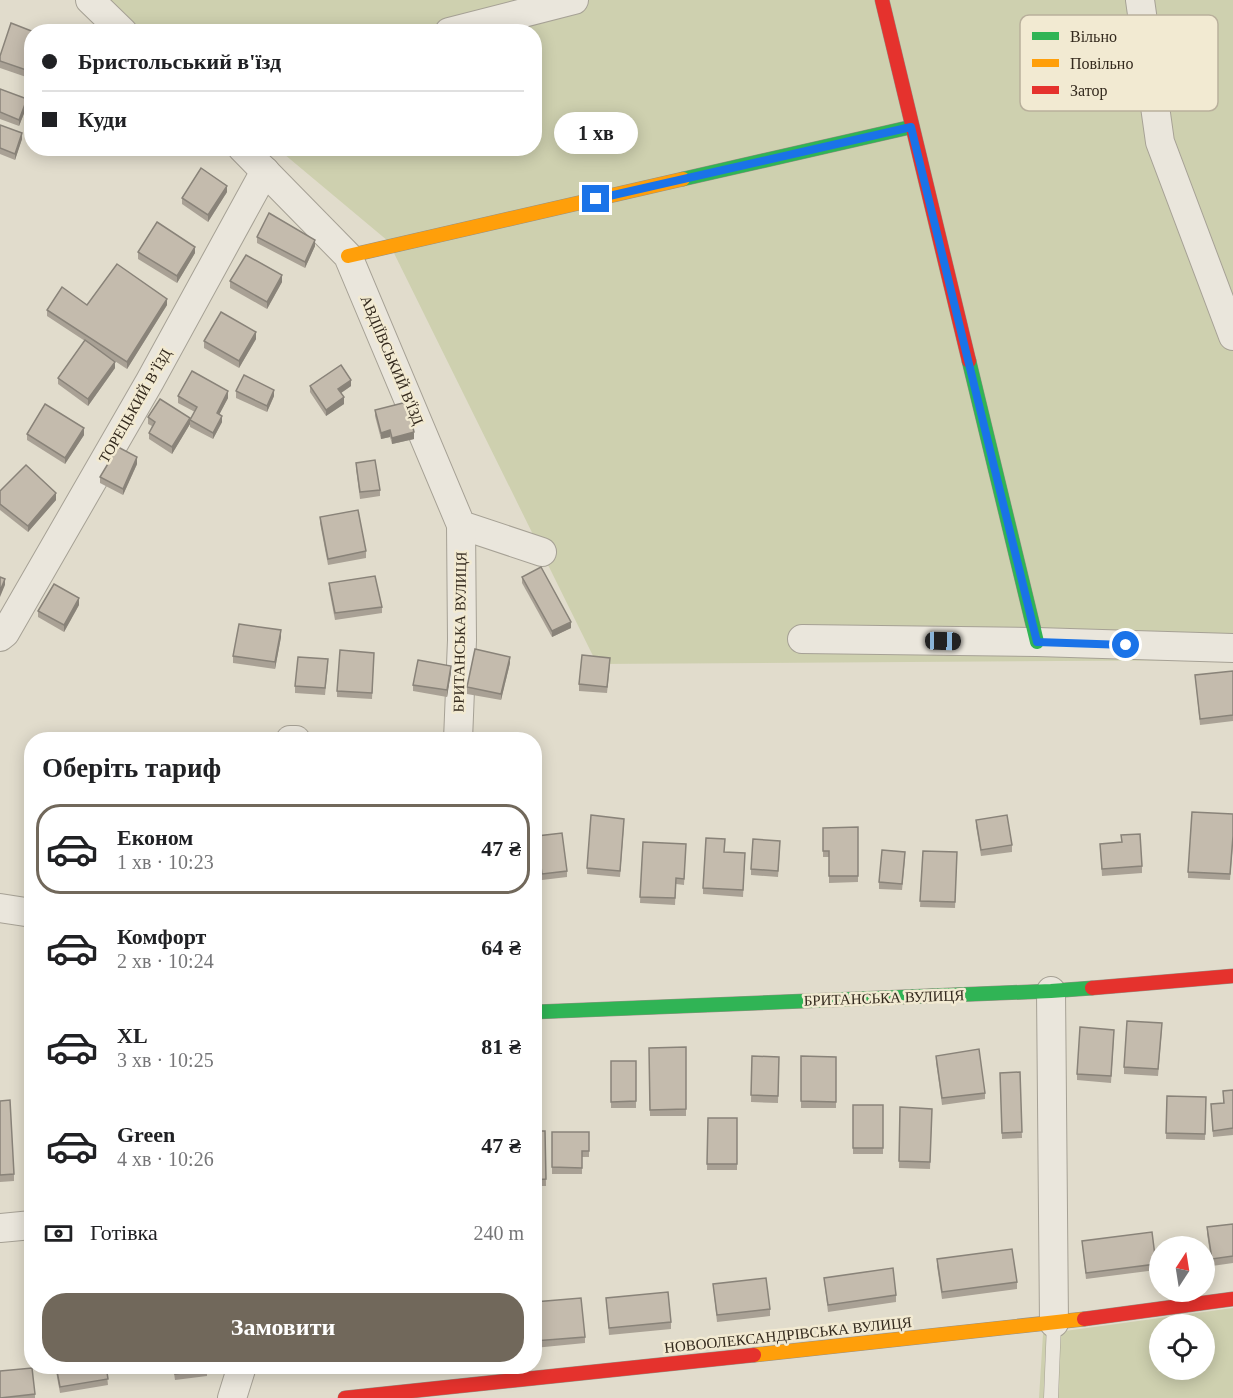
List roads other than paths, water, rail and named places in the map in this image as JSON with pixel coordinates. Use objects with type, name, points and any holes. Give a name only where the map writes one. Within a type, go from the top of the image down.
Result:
[{"type":"street","points":[[90,0],[115,24]]},
{"type":"street","points":[[480,24],[574,0]]},
{"type":"street","points":[[882,0],[1037,642]]},
{"type":"street","points":[[1140,0],[1142,15]]},
{"type":"street","points":[[1156,111],[1160,142],[1233,336]]},
{"type":"street","points":[[348,256],[911,127]]},
{"type":"street","name":"АВДІЇВСЬКИЙ В'ЇЗД","points":[[250,156],[348,256],[461,525]]},
{"type":"street","name":"ТОРЕЦЬКИЙ В’ЇЗД","points":[[0,637],[150,381],[265,171]]},
{"type":"street","points":[[461,525],[542,552]]},
{"type":"street","name":"БРИТАНСЬКА ВУЛИЦЯ","points":[[458,732],[462,640],[461,525]]},
{"type":"street","points":[[802,639],[1037,642],[1233,648]]},
{"type":"street","points":[[0,908],[24,912]]},
{"type":"street","name":"БРИТАНСЬКА ВУЛИЦЯ","points":[[542,1012],[1052,991],[1233,976]]},
{"type":"street","points":[[1052,991],[1054,1323]]},
{"type":"street","points":[[0,1228],[24,1226]]},
{"type":"street","name":"НОВООЛЕКСАНДРІВСЬКА ВУЛИЦЯ","points":[[345,1398],[1054,1323],[1233,1299]]},
{"type":"street","points":[[232,1398],[240,1374]]},
{"type":"lane","points":[[1051,1398],[1054,1323]]}]
